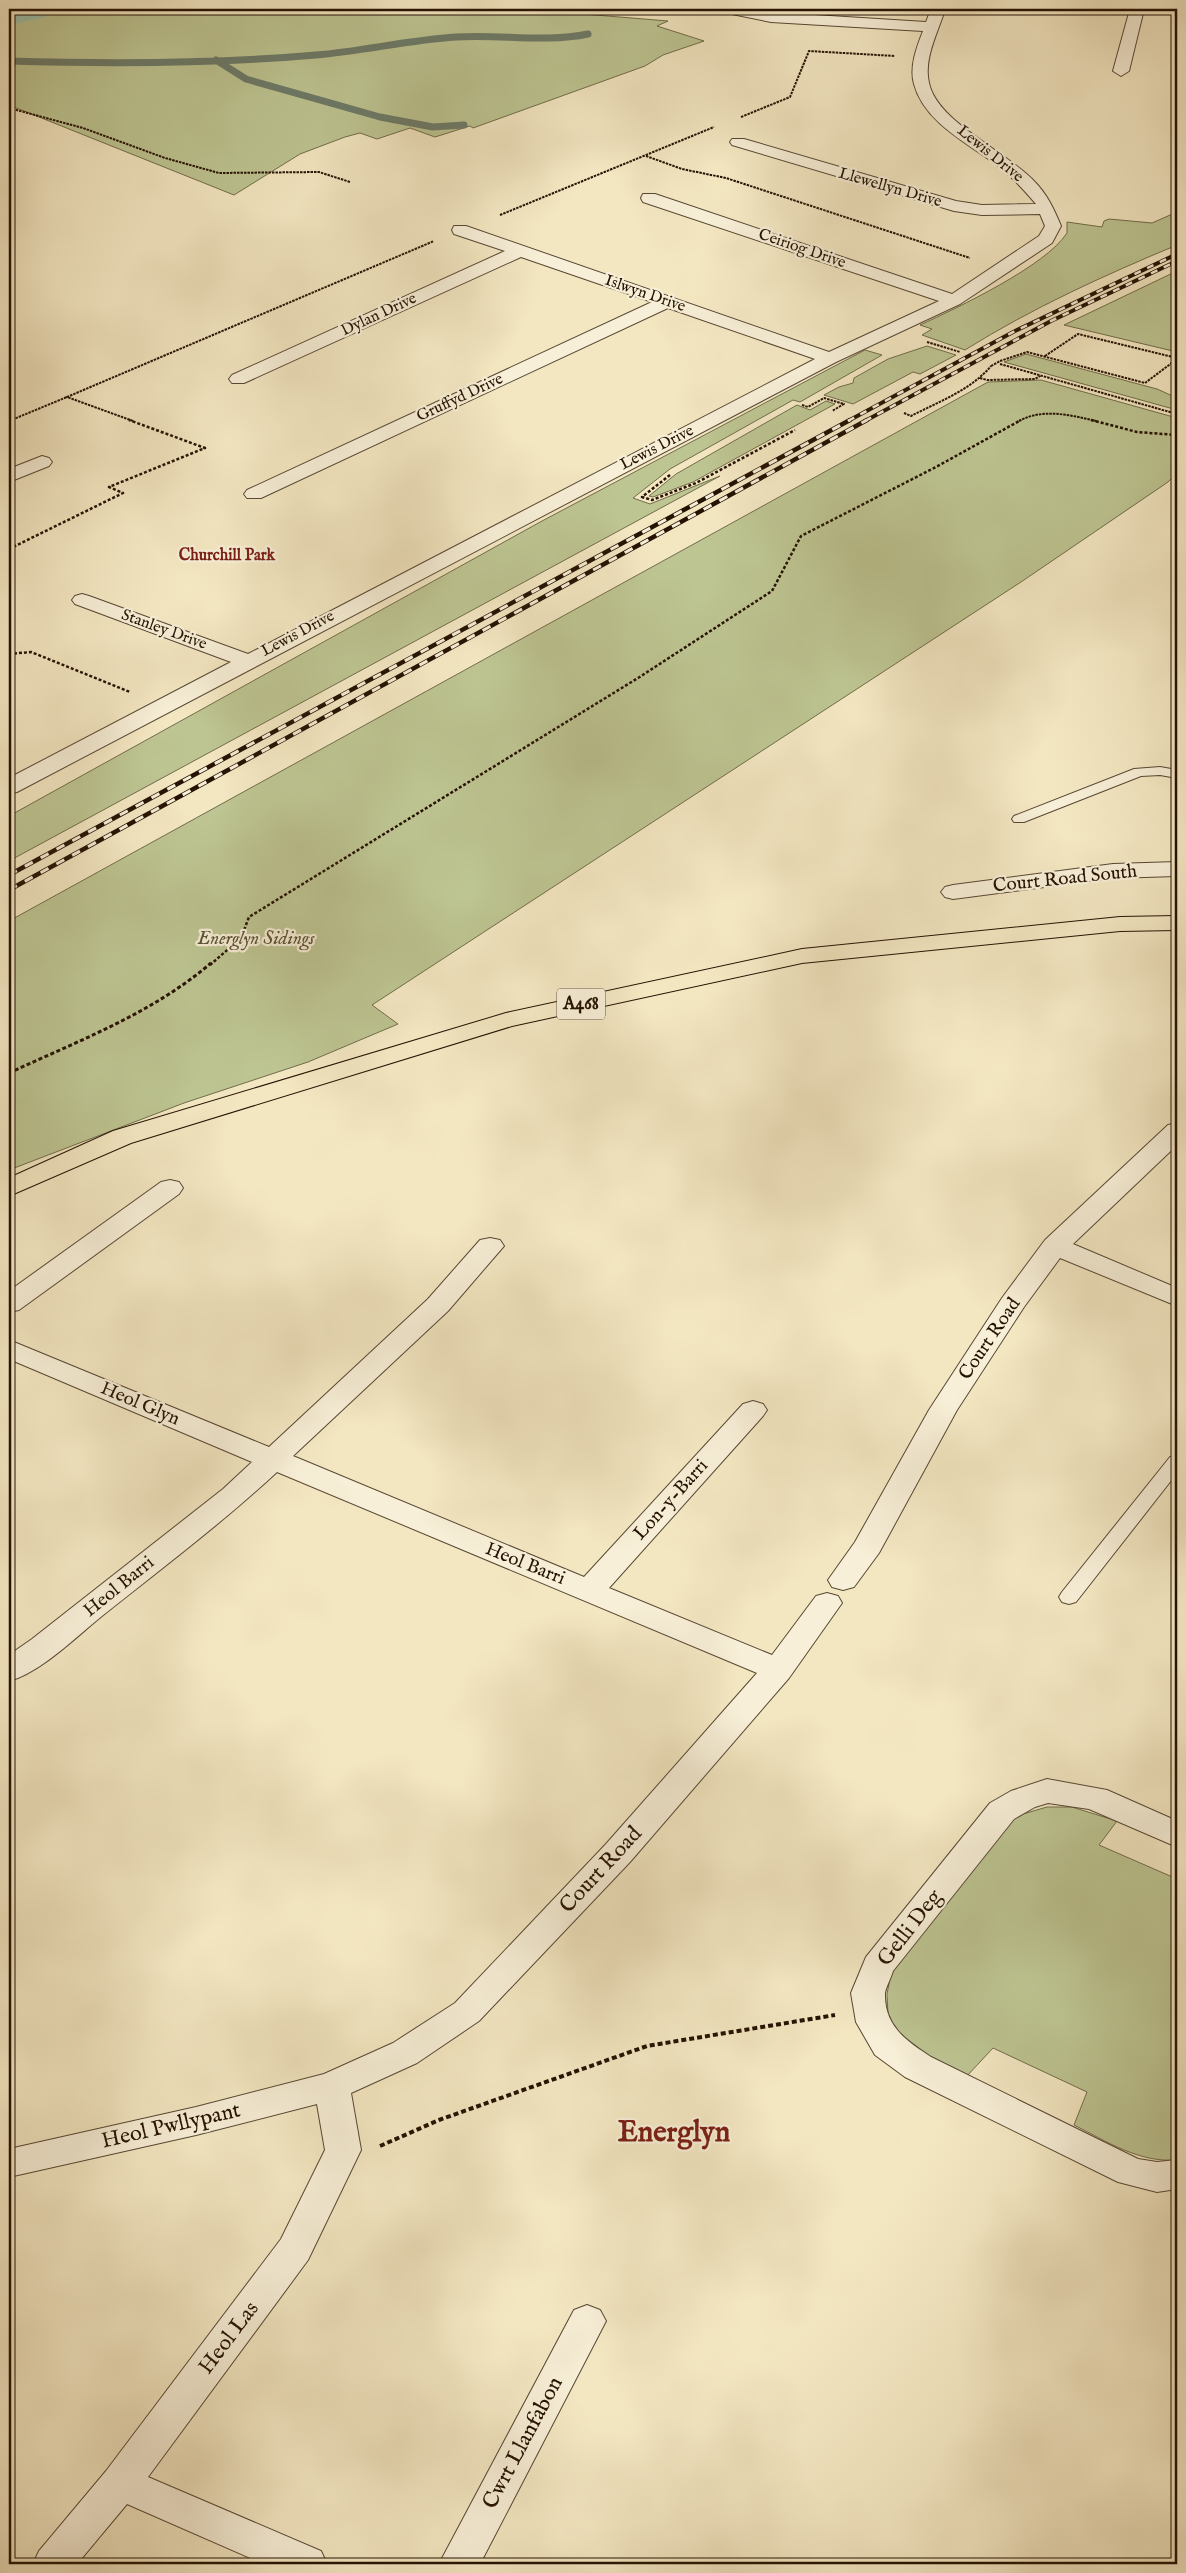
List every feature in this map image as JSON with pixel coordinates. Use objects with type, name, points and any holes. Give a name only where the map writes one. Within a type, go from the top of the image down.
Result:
[{"type":"main road","name":"A468","points":[[9,1188],[122,1138],[506,1020],[802,956],[1120,924],[1177,923]]},
{"type":"street","points":[[727,9],[771,18],[932,27]]},
{"type":"street","name":"Lewis Drive","points":[[9,787],[830,358],[954,300],[1046,239],[1053,226],[1046,209],[1030,187],[1006,163],[936,109],[927,97],[921,83],[923,58],[938,9]]},
{"type":"street","points":[[1122,71],[1137,9]]},
{"type":"street","name":"Llewellyn Drive","points":[[738,142],[954,206],[982,210],[1046,209]]},
{"type":"street","name":"Ceiriog Drive","points":[[649,198],[954,300]]},
{"type":"street","name":"Islwyn Drive","points":[[460,230],[830,358]]},
{"type":"street","name":"Dylan Drive","points":[[238,379],[519,251]]},
{"type":"street","name":"Gruffyd Drive","points":[[254,494],[666,302]]},
{"type":"street","points":[[9,476],[42,462]]},
{"type":"street","name":"Stanley Drive","points":[[82,600],[247,661]]},
{"type":"street","name":"Court Road South","points":[[953,892],[1113,872],[1177,869]]},
{"type":"street","name":"Court Road","points":[[332,2086],[405,2053],[467,2012],[618,1853],[778,1670],[835,1592],[868,1546],[943,1410],[1012,1304],[1055,1246],[1177,1131]]},
{"type":"street","points":[[9,1304],[170,1188]]},
{"type":"street","name":"Heol Barri","points":[[9,1670],[43,1647],[233,1496],[270,1459],[438,1305],[490,1246]]},
{"type":"street","points":[[1055,1246],[1177,1298]]},
{"type":"street","name":"Heol Glyn","points":[[9,1349],[270,1459]]},
{"type":"street","name":"Lon-y-Barri","points":[[589,1591],[753,1410]]},
{"type":"street","name":"Heol Barri","points":[[270,1459],[778,1670]]},
{"type":"street","name":"Gelli Deg","points":[[1177,1835],[1095,1798],[1047,1791],[1023,1799],[1002,1810],[878,1966],[868,1993],[870,2009],[878,2034],[887,2045],[918,2067],[1131,2172],[1157,2177],[1177,2174]]},
{"type":"street","name":"Heol Pwllypant","points":[[9,2163],[196,2121],[332,2086]]},
{"type":"street","name":"Heol Las","points":[[54,2564],[120,2483],[295,2249],[343,2150],[332,2086]]},
{"type":"street","name":"Cwrt Llanfabon","points":[[459,2564],[587,2322]]},
{"type":"street","points":[[120,2483],[307,2564]]},
{"type":"lane","points":[[1019,819],[1138,772],[1160,771],[1177,774]]},
{"type":"lane","points":[[1069,1597],[1177,1461]]},
{"type":"path","points":[[738,118],[790,97],[809,51],[923,58]]},
{"type":"path","points":[[9,108],[83,128],[165,158],[219,174],[320,172],[350,182]]},
{"type":"path","points":[[9,419],[67,397],[350,275],[721,125]]},
{"type":"path","points":[[646,156],[682,169],[726,178],[1002,268]]},
{"type":"path","points":[[1046,356],[1078,334],[1177,358]]},
{"type":"path","points":[[1062,345],[1069,347]]},
{"type":"path","points":[[904,413],[911,416],[987,374],[991,366],[1000,360],[1027,352],[1145,383],[1177,358]]},
{"type":"path","points":[[1000,364],[1177,414]]},
{"type":"path","points":[[979,378],[987,380],[1035,380],[1041,376]]},
{"type":"path","points":[[9,549],[123,493],[109,487],[206,448],[67,397]]},
{"type":"path","points":[[796,403],[808,407],[824,398],[844,404],[832,411]]},
{"type":"path","points":[[802,405],[810,400]]},
{"type":"path","points":[[9,1073],[125,1019],[192,980],[241,938],[249,917],[629,683],[772,591],[801,536],[1030,415],[1064,413],[1137,432],[1177,435]]},
{"type":"path","points":[[672,473],[642,497],[652,500],[696,483],[795,430]]},
{"type":"path","points":[[9,654],[31,652],[163,705]]},
{"type":"path","points":[[336,2165],[439,2120],[647,2046],[870,2009]]},
{"type":"green space","points":[[32,9],[499,9],[515,13],[559,12],[668,21],[657,26],[704,41],[663,55],[645,66],[473,128],[470,126],[435,137],[410,128],[377,139],[360,133],[345,137],[300,154],[234,195],[9,105],[9,14]]},
{"type":"green space","points":[[1177,212],[1177,245],[1069,293],[1016,320],[965,350],[922,335],[932,329],[920,325],[1000,285],[1040,259],[1056,246],[1067,233],[1067,222],[1102,227],[1104,221],[1109,219],[1152,223]]},
{"type":"green space","points":[[1177,271],[1177,352],[1064,325]]},
{"type":"green space","points":[[927,346],[956,355],[920,374],[913,372],[853,404],[824,395],[839,387],[853,383],[854,378],[888,359]]},
{"type":"green space","points":[[865,350],[882,355],[800,402],[793,400],[670,469],[633,498],[650,504],[720,476],[9,861],[9,816],[542,521]]},
{"type":"green space","points":[[1026,354],[1157,389],[1177,398],[1177,410],[1004,362]]},
{"type":"green space","name":"Energlyn Sidings","points":[[1041,380],[1177,418],[1177,473],[1168,482],[1021,582],[372,1005],[398,1024],[308,1062],[184,1103],[9,1170],[9,921],[988,382]]},
{"type":"green space","points":[[826,401],[835,404],[693,482],[653,497],[649,496],[676,474],[797,405],[810,410]]},
{"type":"green space","points":[[1047,1807],[1072,1807],[1117,1821],[1099,1845],[1177,1879],[1177,2160],[1149,2158],[1123,2150],[1074,2125],[1087,2092],[993,2048],[966,2077],[910,2046],[893,2026],[888,2014],[887,1994],[891,1974],[943,1905],[1016,1816]]},
{"type":"waterway","points":[[9,14],[32,9]]},
{"type":"waterway","points":[[218,61],[334,53],[456,37],[555,38],[588,34]]},
{"type":"waterway","points":[[9,61],[86,63],[218,61]]},
{"type":"waterway","points":[[218,61],[246,79],[380,117],[433,127],[464,125]]},
{"type":"railway","points":[[848,421],[1015,331],[1177,254]]},
{"type":"railway","points":[[865,421],[1051,321],[1177,261]]},
{"type":"railway","points":[[9,875],[850,420]]},
{"type":"railway","points":[[9,890],[867,420]]},
{"type":"district","name":"Churchill Park","points":[[227,556]]},
{"type":"district","name":"Energlyn","points":[[674,2133]]}]
